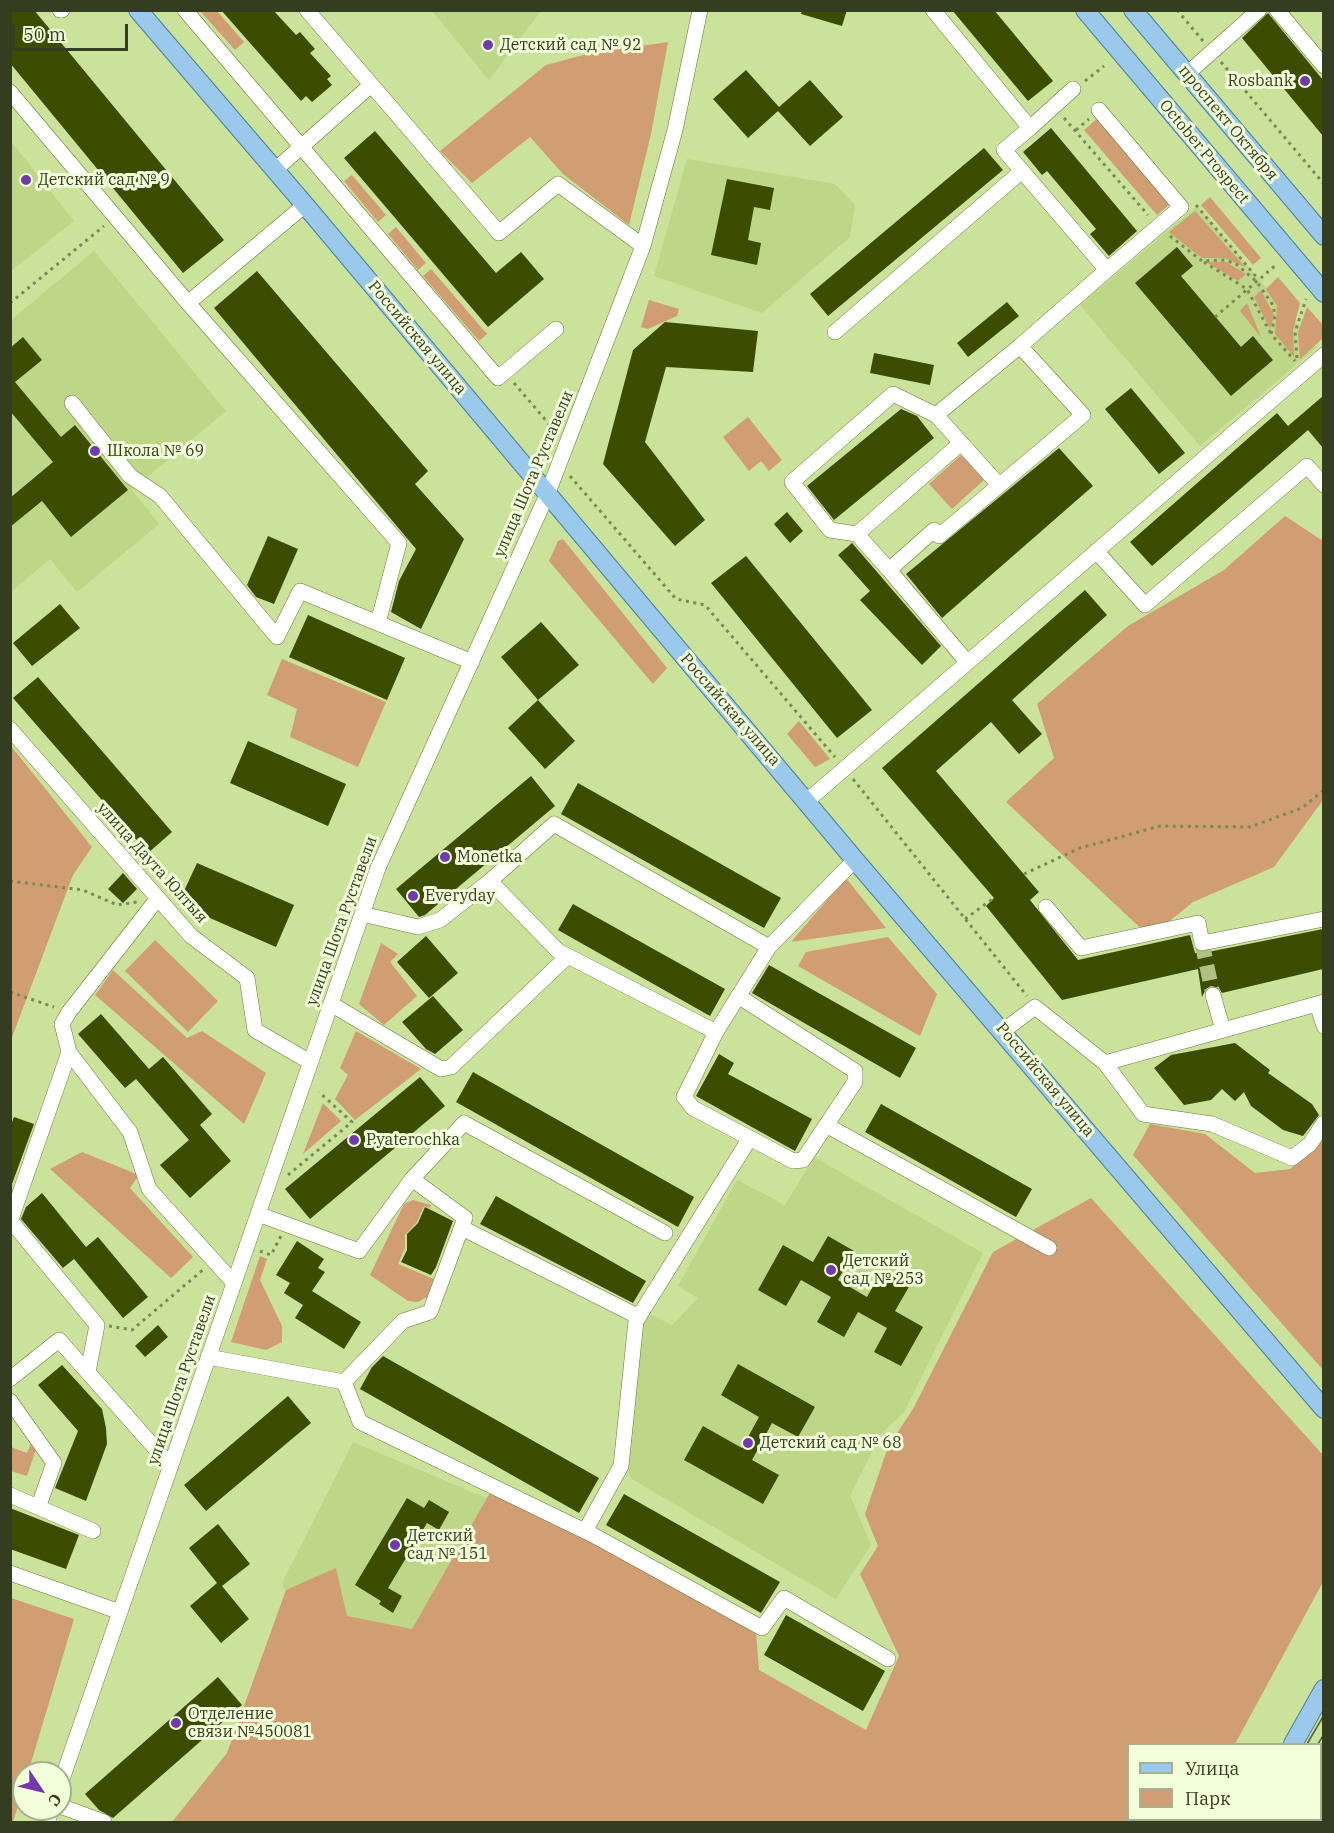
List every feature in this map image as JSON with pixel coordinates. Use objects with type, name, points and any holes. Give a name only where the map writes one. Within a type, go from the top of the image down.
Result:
[{"type":"main road","name":"Российская улица","points":[[138,10],[305,205],[855,860],[1323,1409]]},
{"type":"main road","name":"October Prospect","points":[[1085,10],[1315,296]]},
{"type":"main road","name":"проспект Октября","points":[[1133,10],[1323,236]]},
{"type":"main road","points":[[1294,1743],[1323,1689]]},
{"type":"street","points":[[185,10],[498,378],[556,329]]},
{"type":"street","points":[[306,10],[499,234],[558,184],[643,246]]},
{"type":"street","name":"улица Шота Руставели","points":[[68,1761],[378,868],[547,495],[643,246],[675,130],[700,10]]},
{"type":"street","points":[[933,10],[1030,128]]},
{"type":"street","points":[[1187,74],[1259,10]]},
{"type":"street","points":[[1277,10],[1323,66]]},
{"type":"street","points":[[275,170],[371,85]]},
{"type":"street","points":[[1074,89],[1004,150],[1107,270]]},
{"type":"street","points":[[10,92],[188,303],[399,543],[378,623]]},
{"type":"street","points":[[936,416],[1181,207],[1099,110]]},
{"type":"street","points":[[835,332],[1022,171]]},
{"type":"street","points":[[188,303],[305,205]]},
{"type":"street","points":[[889,570],[934,530],[939,536],[1083,415],[1020,346]]},
{"type":"street","points":[[807,801],[1323,355]]},
{"type":"street","points":[[967,662],[856,534],[830,530],[792,482],[893,394],[936,416],[999,485]]},
{"type":"street","points":[[72,403],[130,476],[160,496],[277,637],[300,591],[472,662]]},
{"type":"street","points":[[856,534],[961,443]]},
{"type":"street","points":[[1096,551],[1144,605],[1307,466],[1323,485]]},
{"type":"street","name":"улица Даута Юлтыя","points":[[10,729],[190,936],[247,978],[255,1030],[310,1062]]},
{"type":"street","points":[[363,914],[418,927],[440,920],[490,881],[554,824],[769,947]]},
{"type":"street","points":[[738,996],[855,1071],[855,1082],[802,1160],[793,1161],[693,1108],[684,1097],[716,1032],[738,996],[769,947],[855,860]]},
{"type":"street","points":[[490,881],[558,951],[716,1032]]},
{"type":"street","points":[[158,898],[62,1024],[69,1052],[130,1132],[149,1189],[234,1283]]},
{"type":"street","points":[[1046,907],[1081,948],[1198,923],[1202,943],[1323,919]]},
{"type":"street","points":[[331,1004],[441,1069],[451,1067],[568,956]]},
{"type":"street","points":[[1213,995],[1223,1030]]},
{"type":"street","points":[[1105,1063],[1320,1003],[1323,1026]]},
{"type":"street","points":[[1003,1031],[1035,1007],[1105,1063],[1143,1114],[1212,1124],[1292,1158],[1310,1144],[1323,1123]]},
{"type":"street","points":[[69,1052],[11,1220],[97,1325],[88,1372]]},
{"type":"street","points":[[258,1214],[359,1251],[412,1179],[464,1123],[665,1233]]},
{"type":"street","points":[[826,1125],[1048,1248]]},
{"type":"street","points":[[585,1531],[621,1466],[636,1321],[750,1138]]},
{"type":"street","points":[[344,1382],[403,1321],[430,1312],[462,1228],[465,1218],[412,1179]]},
{"type":"street","points":[[462,1228],[639,1317]]},
{"type":"street","points":[[10,1379],[59,1340],[171,1466]]},
{"type":"street","points":[[208,1357],[344,1382]]},
{"type":"street","points":[[344,1382],[360,1422],[585,1531],[762,1628],[784,1598],[888,1659]]},
{"type":"street","points":[[10,1401],[54,1462],[39,1505]]},
{"type":"street","points":[[10,1495],[39,1505],[93,1531]]},
{"type":"street","points":[[10,1573],[120,1612]]},
{"type":"street","points":[[72,1810],[104,1822]]},
{"type":"path","points":[[1177,10],[1323,184]]},
{"type":"path","points":[[1074,89],[1104,66]]},
{"type":"path","points":[[1054,107],[1157,227],[1202,261],[1247,289],[1271,334],[1299,364],[1295,332],[1315,296]]},
{"type":"path","points":[[1181,207],[1191,199],[1257,280],[1273,305],[1275,316],[1271,334]]},
{"type":"path","points":[[10,303],[115,216]]},
{"type":"path","points":[[1202,261],[1225,260],[1257,280]]},
{"type":"path","points":[[1215,317],[1276,265]]},
{"type":"path","points":[[505,373],[555,430]]},
{"type":"path","points":[[559,465],[676,599],[705,605],[845,769],[1035,1007]]},
{"type":"path","points":[[1024,874],[1080,848],[1160,825],[1250,827],[1302,808],[1323,790]]},
{"type":"path","points":[[10,881],[83,890],[117,905],[158,898]]},
{"type":"path","points":[[965,920],[994,898]]},
{"type":"path","points":[[10,992],[69,1012]]},
{"type":"path","points":[[285,1178],[352,1122],[319,1092]]},
{"type":"path","points":[[258,1251],[271,1255],[287,1224]]},
{"type":"path","points":[[97,1325],[132,1329],[214,1260]]},
{"type":"shaded area","name":"Детский сад № 92","points":[[432,11],[541,11],[489,80]]},
{"type":"shaded area","name":"Детский сад № 9","points":[[10,140],[74,221],[11,271],[10,271]]},
{"type":"shaded area","points":[[687,159],[835,184],[855,205],[850,237],[762,313],[654,276]]},
{"type":"shaded area","points":[[1197,206],[1317,347],[1200,446],[1080,305]]},
{"type":"shaded area","name":"Школа № 69","points":[[94,251],[226,411],[132,490],[159,524],[77,592],[50,559],[11,592],[11,320]]},
{"type":"shaded area","points":[[814,1157],[983,1253],[904,1412],[881,1434],[850,1495],[871,1545],[836,1599],[632,1479],[619,1452],[634,1335],[647,1313],[672,1325],[698,1298],[678,1286],[737,1180],[785,1205]]},
{"type":"shaded area","name":"Детский сад № 151","points":[[353,1442],[510,1508],[415,1681],[304,1627],[282,1583]]},
{"type":"green space","points":[[200,11],[217,11],[244,42],[235,50]]},
{"type":"green space","points":[[668,42],[651,134],[629,225],[563,174],[530,137],[472,183],[440,151],[546,65],[587,54]]},
{"type":"green space","points":[[1098,118],[1171,203],[1157,215],[1084,130]]},
{"type":"green space","points":[[352,175],[386,215],[378,222],[344,181]]},
{"type":"green space","points":[[1210,197],[1261,258],[1253,265],[1201,205]]},
{"type":"green space","points":[[1195,211],[1245,267],[1225,258],[1202,258],[1169,232]]},
{"type":"green space","points":[[396,227],[426,263],[418,270],[388,234]]},
{"type":"green space","points":[[1206,262],[1226,262],[1246,274],[1238,281]]},
{"type":"green space","points":[[431,269],[487,334],[479,341],[423,276]]},
{"type":"green space","points":[[1278,277],[1300,303],[1293,330],[1294,357],[1275,334],[1277,306],[1266,289]]},
{"type":"green space","points":[[1261,290],[1274,315],[1270,329],[1254,297]]},
{"type":"green space","points":[[649,300],[679,309],[677,316],[648,329],[641,327]]},
{"type":"green space","points":[[1247,303],[1261,337],[1240,311]]},
{"type":"green space","points":[[1307,307],[1323,325],[1323,338],[1300,359],[1298,332]]},
{"type":"green space","points":[[748,417],[782,460],[769,471],[761,461],[749,471],[723,437]]},
{"type":"green space","points":[[961,455],[984,480],[952,509],[929,484]]},
{"type":"green space","points":[[1285,516],[1323,541],[1323,800],[1274,867],[1193,902],[1150,937],[1006,802],[1054,758],[1037,704],[1128,626],[1224,570]]},
{"type":"green space","points":[[563,539],[667,668],[653,684],[549,561],[558,541]]},
{"type":"green space","points":[[282,659],[386,702],[358,767],[290,737],[297,709],[267,695]]},
{"type":"green space","points":[[799,721],[830,759],[815,767],[787,734]]},
{"type":"green space","points":[[11,746],[92,847],[73,875],[11,1040]]},
{"type":"green space","points":[[846,878],[886,928],[791,942]]},
{"type":"green space","points":[[888,937],[937,994],[920,1036],[798,966],[806,952]]},
{"type":"green space","points":[[155,940],[218,1001],[188,1032],[125,971]]},
{"type":"green space","points":[[381,943],[398,954],[390,962],[417,996],[384,1025],[359,1004]]},
{"type":"green space","points":[[113,970],[187,1038],[202,1031],[266,1073],[244,1124],[95,995]]},
{"type":"green space","points":[[356,1031],[421,1069],[355,1120],[335,1099],[348,1075],[340,1068]]},
{"type":"green space","points":[[323,1103],[341,1121],[303,1154]]},
{"type":"green space","points":[[1150,1124],[1205,1134],[1255,1173],[1290,1169],[1323,1140],[1323,1370],[1133,1155]]},
{"type":"green space","points":[[82,1152],[139,1175],[130,1188],[193,1257],[171,1278],[50,1169]]},
{"type":"green space","points":[[1091,1198],[1323,1455],[1323,1582],[1236,1743],[1127,1743],[1127,1821],[1192,1822],[172,1822],[227,1753],[286,1590],[336,1568],[347,1616],[412,1629],[495,1484],[756,1633],[759,1670],[866,1730],[899,1656],[860,1574],[878,1546],[865,1514],[888,1447],[913,1409],[993,1252]]},
{"type":"green space","points":[[413,1200],[431,1205],[430,1208],[424,1206],[417,1222],[405,1235],[405,1248],[398,1264],[434,1279],[427,1297],[418,1302],[408,1301],[370,1275],[404,1204]]},
{"type":"green space","points":[[260,1256],[267,1259],[260,1280],[282,1326],[282,1342],[266,1350],[231,1342]]},
{"type":"green space","points":[[32,1441],[37,1446],[27,1476],[11,1471],[11,1447],[27,1453]]},
{"type":"green space","points":[[11,1598],[74,1619],[32,1761],[12,1761],[13,1821],[10,1822]]},
{"type":"building","points":[[10,10],[34,10],[224,240],[183,273],[10,63]]},
{"type":"building","points":[[221,10],[273,10],[296,35],[300,32],[315,49],[310,53],[331,76],[327,79],[332,85],[312,102],[306,96],[301,101]]},
{"type":"building","points":[[802,10],[847,10],[842,26],[801,14]]},
{"type":"building","points":[[952,10],[994,10],[1053,81],[1028,101]]},
{"type":"building","points":[[1268,13],[1323,80],[1323,136],[1242,38]]},
{"type":"building","points":[[746,70],[779,107],[810,80],[843,117],[810,146],[778,111],[748,138],[713,99]]},
{"type":"building","points":[[1051,128],[1137,231],[1109,256],[1090,234],[1096,229],[1047,171],[1042,175],[1023,152]]},
{"type":"building","points":[[375,131],[496,273],[521,252],[544,279],[488,327],[344,158]]},
{"type":"building","points":[[984,148],[1003,170],[828,316],[810,294]]},
{"type":"building","points":[[727,179],[774,188],[770,210],[754,207],[748,240],[761,243],[757,265],[711,255]]},
{"type":"building","points":[[1177,247],[1193,266],[1181,276],[1241,347],[1253,336],[1273,360],[1231,396],[1135,283]]},
{"type":"building","points":[[257,271],[428,471],[415,484],[464,539],[421,629],[391,612],[399,581],[416,549],[214,308]]},
{"type":"building","points":[[1007,302],[1019,316],[968,357],[957,343]]},
{"type":"building","points":[[665,322],[758,331],[753,372],[666,367],[645,442],[705,520],[675,546],[603,464],[633,350]]},
{"type":"building","points":[[23,337],[42,360],[15,382],[61,437],[75,425],[128,490],[71,537],[42,501],[10,527],[10,498],[53,462],[10,411],[10,348]]},
{"type":"building","points":[[874,353],[934,365],[930,385],[870,373]]},
{"type":"building","points":[[1131,388],[1185,453],[1159,474],[1105,409]]},
{"type":"building","points":[[1323,396],[1323,448],[1308,430],[1152,566],[1130,542],[1277,413],[1288,426]]},
{"type":"building","points":[[901,409],[917,416],[934,438],[834,520],[807,486]]},
{"type":"building","points":[[1059,448],[1093,486],[942,618],[906,574]]},
{"type":"building","points":[[787,512],[803,531],[790,543],[774,524]]},
{"type":"building","points":[[268,536],[298,549],[274,604],[256,597],[247,585]]},
{"type":"building","points":[[852,543],[941,646],[922,665],[860,600],[870,591],[838,555]]},
{"type":"building","points":[[746,556],[872,710],[837,738],[711,583]]},
{"type":"building","points":[[1085,590],[1107,615],[1012,700],[1042,734],[1019,754],[991,722],[936,771],[1039,892],[1030,900],[1078,960],[1190,935],[1195,953],[1203,953],[1323,929],[1323,969],[1222,993],[1219,988],[1211,986],[1206,989],[1202,997],[1198,969],[1062,1000],[986,906],[994,898],[882,768]]},
{"type":"building","points":[[60,604],[80,628],[32,666],[13,643]]},
{"type":"building","points":[[308,615],[405,658],[387,700],[289,657]]},
{"type":"building","points":[[541,622],[579,665],[538,700],[501,657]]},
{"type":"building","points":[[38,677],[172,832],[148,853],[13,698]]},
{"type":"building","points":[[538,700],[575,741],[545,769],[508,728]]},
{"type":"building","points":[[248,741],[346,784],[328,826],[230,783]]},
{"type":"building","points":[[531,776],[555,806],[425,915],[419,917],[396,889]]},
{"type":"building","points":[[578,783],[781,898],[764,928],[561,814]]},
{"type":"building","points":[[197,863],[294,905],[276,947],[178,904]]},
{"type":"building","points":[[123,873],[137,889],[123,903],[108,889]]},
{"type":"building","points":[[573,904],[725,989],[710,1016],[558,930]]},
{"type":"building","points":[[426,936],[458,973],[429,998],[397,962]]},
{"type":"building","points":[[769,965],[916,1048],[900,1078],[752,993]]},
{"type":"building","points":[[433,996],[463,1030],[435,1054],[426,1049],[402,1022]]},
{"type":"building","points":[[101,1014],[149,1069],[163,1057],[212,1114],[200,1125],[231,1161],[190,1198],[160,1165],[189,1140],[136,1079],[125,1088],[78,1034]]},
{"type":"building","points":[[1235,1043],[1270,1070],[1268,1073],[1312,1104],[1319,1115],[1303,1136],[1283,1130],[1251,1106],[1244,1092],[1235,1101],[1222,1089],[1211,1100],[1184,1105],[1154,1068],[1171,1055]]},
{"type":"building","points":[[719,1054],[734,1063],[728,1074],[812,1119],[795,1151],[696,1096]]},
{"type":"building","points":[[473,1072],[694,1197],[678,1227],[456,1102]]},
{"type":"building","points":[[420,1077],[445,1106],[310,1219],[285,1189]]},
{"type":"building","points":[[881,1104],[1032,1189],[1016,1217],[865,1132]]},
{"type":"building","points":[[14,1117],[34,1124],[12,1184],[10,1127]]},
{"type":"building","points":[[42,1193],[86,1247],[98,1237],[148,1297],[123,1318],[74,1259],[63,1268],[21,1219],[26,1207]]},
{"type":"building","points":[[496,1196],[646,1281],[633,1303],[480,1224]]},
{"type":"building","points":[[425,1207],[453,1221],[431,1275],[401,1262],[407,1250],[407,1234],[418,1223]]},
{"type":"building","points":[[828,1236],[854,1251],[838,1280],[867,1297],[882,1270],[910,1285],[895,1311],[923,1327],[901,1366],[874,1352],[887,1328],[858,1312],[844,1337],[817,1322],[831,1297],[801,1280],[786,1306],[758,1290],[783,1245],[813,1262]]},
{"type":"building","points":[[297,1241],[324,1259],[318,1268],[325,1272],[312,1291],[361,1322],[344,1349],[295,1318],[303,1305],[284,1293],[290,1283],[276,1275]]},
{"type":"building","points":[[158,1325],[168,1337],[145,1357],[135,1346]]},
{"type":"building","points":[[383,1356],[599,1478],[579,1513],[360,1389],[372,1367]]},
{"type":"building","points":[[738,1364],[815,1407],[798,1437],[772,1423],[752,1460],[779,1475],[763,1504],[684,1460],[703,1426],[742,1448],[759,1417],[721,1395]]},
{"type":"building","points":[[62,1365],[102,1409],[106,1428],[107,1444],[86,1501],[55,1488],[78,1431],[38,1385]]},
{"type":"building","points":[[288,1396],[311,1423],[206,1511],[184,1485]]},
{"type":"building","points":[[624,1494],[780,1582],[761,1613],[606,1525]]},
{"type":"building","points":[[407,1498],[424,1508],[429,1500],[449,1512],[439,1530],[427,1523],[388,1588],[402,1596],[393,1613],[379,1604],[381,1601],[355,1585]]},
{"type":"building","points":[[10,1508],[79,1535],[66,1569],[10,1549]]},
{"type":"building","points":[[218,1524],[250,1564],[222,1586],[249,1619],[221,1643],[190,1606],[217,1583],[189,1548]]},
{"type":"building","points":[[786,1615],[885,1671],[863,1711],[764,1655]]},
{"type":"building","points":[[218,1677],[242,1705],[113,1818],[99,1810],[85,1794]]},
{"type":"tunnel","points":[[1202,943],[1213,995]]},
{"type":"tram line","points":[[1308,1743],[1324,1715]]},
{"type":"tram line","points":[[1319,1743],[1324,1734]]},
{"type":"place","name":"Детский сад № 92","points":[[488,45]]},
{"type":"place","name":"Rosbank","points":[[1305,81]]},
{"type":"place","name":"Детский сад № 9","points":[[26,180]]},
{"type":"place","name":"Школа № 69","points":[[95,451]]},
{"type":"place","name":"Monetka","points":[[445,857]]},
{"type":"place","name":"Everyday","points":[[413,896]]},
{"type":"place","name":"Pyaterochka","points":[[354,1140]]},
{"type":"place","name":"Детский сад № 253","points":[[831,1270]]},
{"type":"place","name":"Детский сад № 68","points":[[748,1443]]},
{"type":"place","name":"Детский сад № 151","points":[[395,1545]]},
{"type":"place","name":"Отделение связи №450081","points":[[176,1723]]}]
